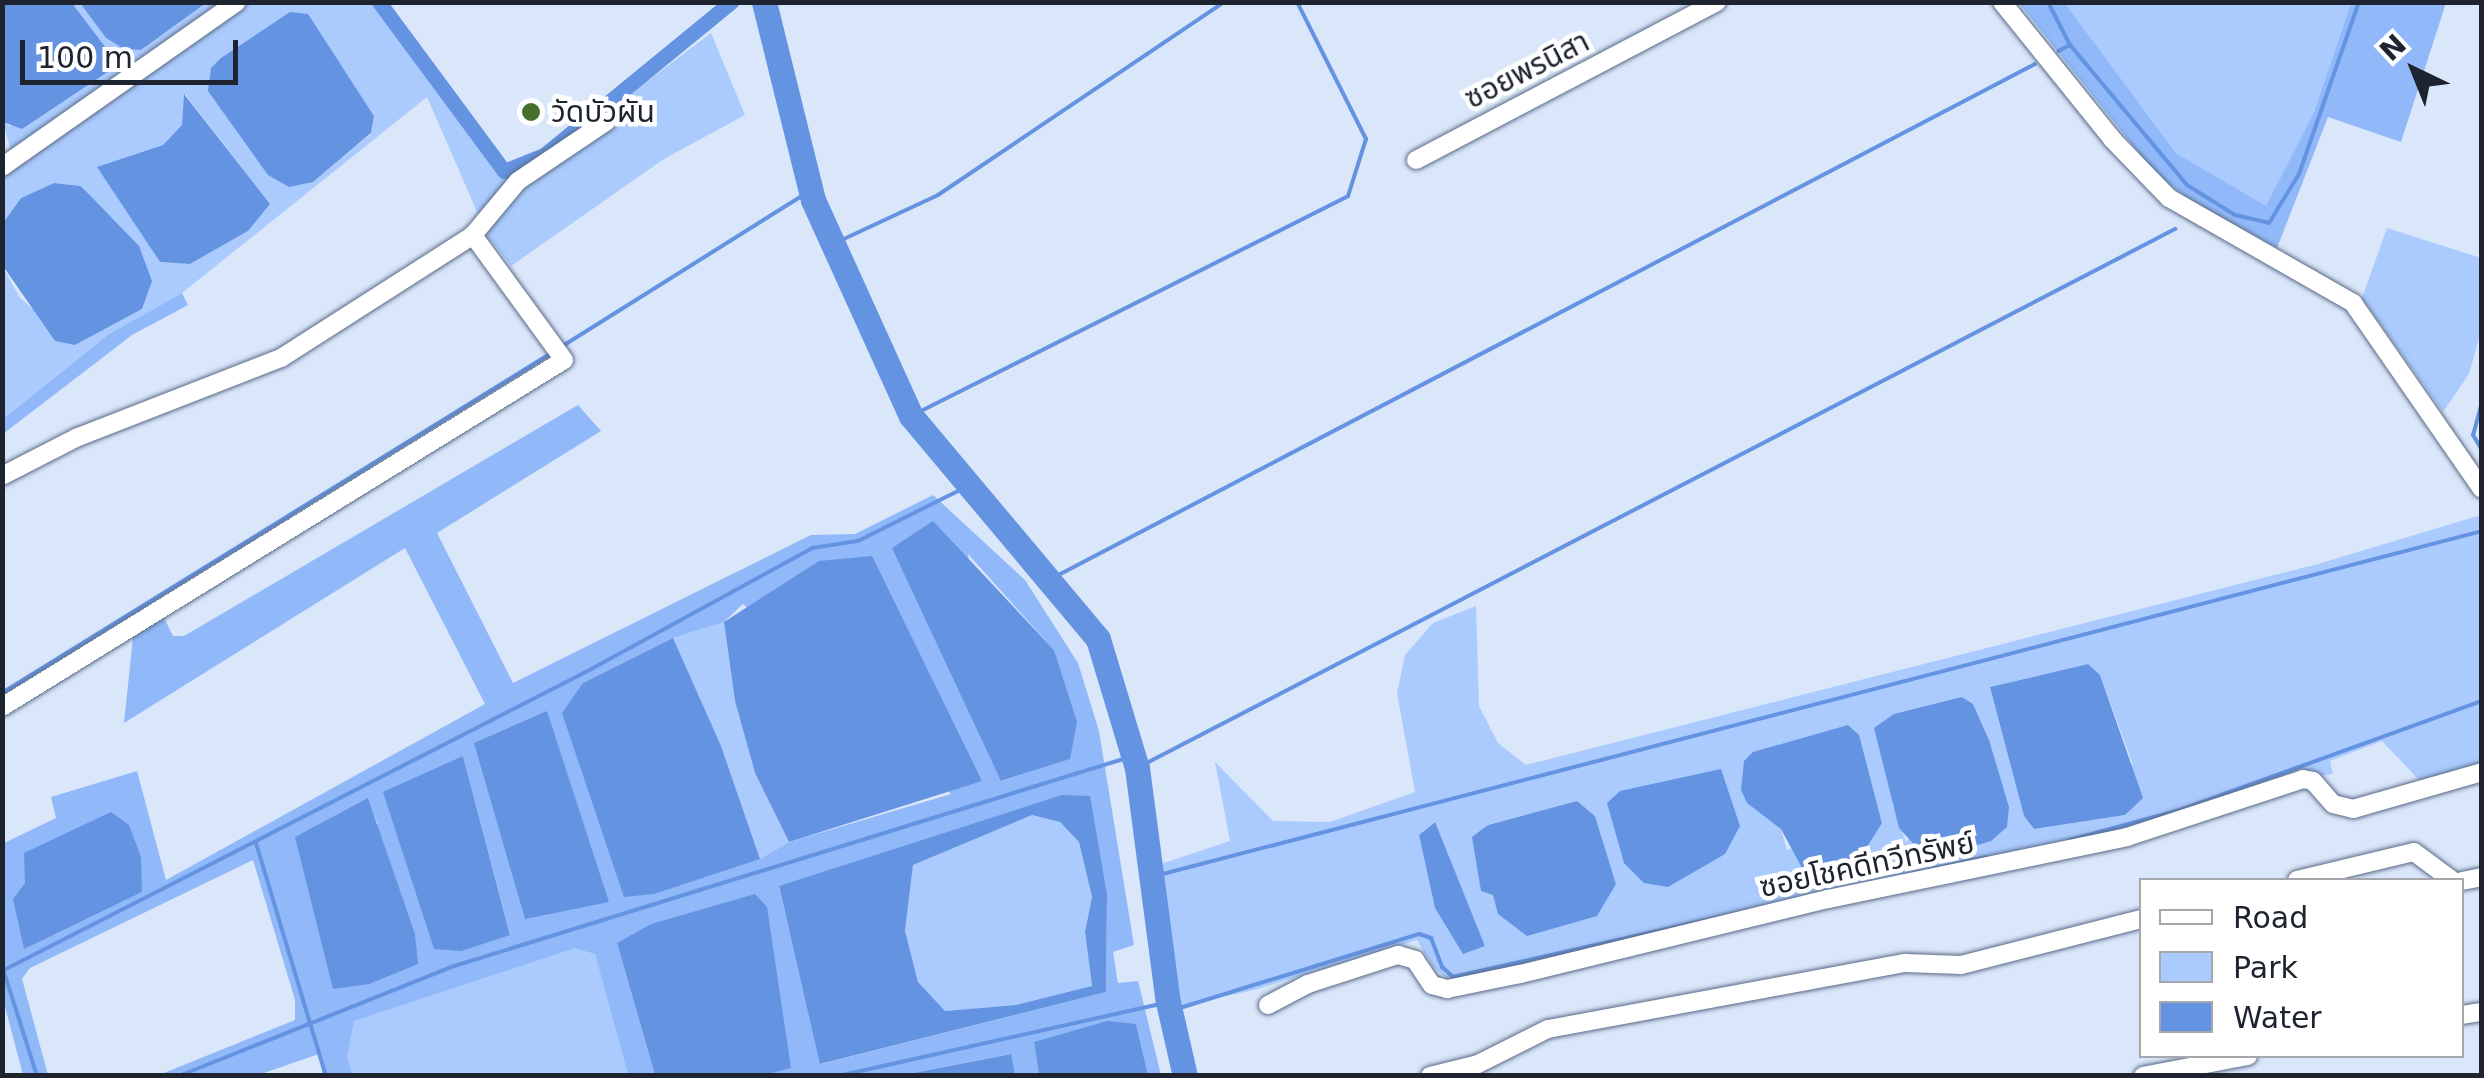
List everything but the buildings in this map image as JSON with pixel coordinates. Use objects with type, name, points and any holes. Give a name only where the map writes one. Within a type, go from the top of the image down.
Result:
[{"type":"street","points":[[2,167],[237,2]]},
{"type":"street","name":"ซอยพรนิสา","points":[[1416,160],[1717,2]]},
{"type":"street","points":[[2002,2],[2112,139],[2169,198],[2354,303],[2482,489]]},
{"type":"street","points":[[2,476],[78,436],[280,358],[473,235],[518,181],[606,121]]},
{"type":"street","points":[[2,707],[564,360],[473,235]]},
{"type":"street","name":"ซอยโชคดีทวีทรัพย์","points":[[1268,1005],[1308,984],[1408,955],[1432,984],[1447,990],[1828,899],[2126,838],[2303,779],[2313,781],[2333,804],[2353,809],[2482,772]]},
{"type":"street","points":[[2306,878],[2414,852],[2423,852],[2450,878]]},
{"type":"street","points":[[1430,1076],[1478,1064],[1548,1029],[1906,963],[1961,966],[2139,920]]},
{"type":"street","points":[[2142,1076],[2237,1058]]},
{"type":"green space","points":[[72,3],[80,3],[106,38],[124,49],[141,50],[206,3],[223,3],[11,151],[3,122],[10,126],[109,52]]},
{"type":"green space","points":[[244,3],[371,3],[501,177],[509,165],[523,169],[587,127],[711,33],[745,115],[664,159],[511,266],[488,237],[427,97],[182,293],[109,334],[3,419],[2,266],[20,298],[75,345],[142,309],[102,210],[82,186],[54,183],[21,198],[3,223],[3,174]],"holes":[[[308,15],[374,116],[371,134],[313,182]],[[185,94],[270,204],[248,231],[190,264],[160,262],[98,167],[163,145],[182,125]]]},
{"type":"green space","points":[[2065,3],[2351,3],[2314,112],[2266,207],[2176,153]]},
{"type":"green space","points":[[2387,228],[2481,258],[2481,331],[2469,374],[2443,412],[2362,298]]},
{"type":"green space","points":[[2481,515],[2481,766],[2421,782],[2382,741],[2330,761],[2333,774],[2278,782],[2072,844],[1452,983],[1432,966],[1417,940],[1254,990],[1174,1007],[1161,864],[1230,841],[1215,762],[1273,821],[1330,822],[1415,792],[1397,693],[1405,655],[1433,623],[1476,606],[1479,706],[1498,743],[1526,765],[2318,564]],"holes":[[[2088,664],[2100,675],[2132,762],[2125,815],[2034,829],[2024,816],[1990,687]],[[1962,697],[1973,704],[1989,740],[1906,842],[1892,803]],[[1872,785],[1882,822],[1787,850],[1781,829],[1766,814]],[[1577,801],[1595,816],[1616,884],[1498,914],[1487,825]],[[1434,822],[1485,946],[1463,953],[1435,908],[1419,835]]]},
{"type":"green space","points":[[724,622],[735,701],[755,773],[789,842],[760,859],[721,747],[673,638]]},
{"type":"green space","points":[[1032,815],[1060,822],[1079,842],[1092,897],[1085,932],[1092,987],[1016,1005],[945,1011],[918,982],[905,931],[913,865]]},
{"type":"green space","points":[[575,947],[595,953],[628,1075],[353,1075],[347,1057],[353,1021]]},
{"type":"shaded area","points":[[2019,3],[2065,3],[2176,153],[2266,206],[2314,112],[2351,3],[2446,3],[2401,142],[2328,117],[2277,248],[2190,200],[2154,172]]},
{"type":"shaded area","points":[[182,293],[188,305],[132,335],[3,434],[3,419],[109,334]]},
{"type":"shaded area","points":[[578,405],[601,431],[437,533],[513,683],[811,535],[855,534],[933,495],[1025,580],[1078,663],[1099,731],[1134,945],[1113,952],[1118,983],[1138,981],[1161,1075],[1148,1075],[1136,1024],[1034,1042],[1039,1075],[1015,1075],[1010,1054],[903,1075],[765,1075],[790,1068],[617,943],[655,1075],[628,1075],[595,954],[575,948],[354,1021],[347,1057],[353,1075],[327,1075],[319,1054],[258,1075],[159,1075],[295,1020],[295,1000],[253,860],[30,968],[22,979],[48,1075],[23,1075],[3,999],[2,844],[56,818],[51,797],[137,771],[166,880],[485,704],[405,548],[124,723],[133,637],[164,618],[173,636],[184,636]],"holes":[[[968,554],[1054,650],[1069,759],[1002,781]],[[743,604],[951,794],[789,842],[760,859],[583,683],[673,638],[724,622]],[[463,756],[510,934],[462,951]],[[1089,796],[1107,894],[1106,992],[821,1064],[779,887]],[[367,799],[378,824],[296,838]]]},
{"type":"water","points":[[2,3],[72,3],[109,52],[112,69],[22,129],[3,122]]},
{"type":"water","points":[[80,3],[206,3],[141,50],[124,49],[106,38]]},
{"type":"water","points":[[290,12],[308,14],[374,116],[371,133],[313,182],[289,187],[268,175],[208,91],[211,68],[221,58]]},
{"type":"water","points":[[184,94],[270,204],[248,231],[190,264],[160,262],[97,167],[163,145],[182,125]]},
{"type":"water","points":[[54,183],[81,186],[139,246],[152,281],[142,309],[75,345],[55,341],[3,266],[3,223],[21,198]]},
{"type":"water","points":[[933,521],[1054,650],[1077,722],[1070,759],[1001,781],[892,548]]},
{"type":"water","points":[[872,556],[982,781],[789,842],[755,773],[735,701],[724,622],[819,561]]},
{"type":"water","points":[[673,638],[721,746],[760,859],[654,894],[624,897],[562,713],[583,683]]},
{"type":"water","points":[[2088,664],[2100,675],[2143,798],[2125,815],[2034,829],[2024,816],[1990,687]]},
{"type":"water","points":[[1962,697],[1973,704],[1989,740],[2009,807],[2007,827],[1991,841],[1952,853],[1919,850],[1899,828],[1874,728],[1894,714]]},
{"type":"water","points":[[547,711],[609,902],[525,919],[474,743]]},
{"type":"water","points":[[1848,725],[1859,735],[1882,823],[1862,855],[1821,871],[1802,868],[1781,829],[1747,803],[1741,790],[1744,761],[1753,752]]},
{"type":"water","points":[[463,756],[510,935],[462,951],[434,949],[383,792]]},
{"type":"water","points":[[1721,769],[1740,826],[1725,854],[1668,887],[1644,883],[1624,863],[1607,803],[1620,791]]},
{"type":"water","points":[[1062,795],[1090,796],[1107,894],[1106,992],[820,1064],[779,886]],"holes":[[[1032,815],[1060,822],[1079,842],[1092,897],[1085,932],[1092,986],[1016,1005],[945,1011],[918,982],[905,931],[913,865]]]},
{"type":"water","points":[[368,798],[415,934],[418,964],[369,984],[333,989],[295,837]]},
{"type":"water","points":[[1577,801],[1595,816],[1616,884],[1597,916],[1527,936],[1498,914],[1493,895],[1481,891],[1472,837],[1488,825]]},
{"type":"water","points":[[111,812],[129,825],[141,857],[142,892],[24,949],[13,899],[25,883],[24,853]]},
{"type":"water","points":[[1435,822],[1485,946],[1463,954],[1435,908],[1419,835]]},
{"type":"water","points":[[755,894],[767,907],[791,1068],[765,1075],[655,1075],[617,943],[651,924]]},
{"type":"water","points":[[1107,1021],[1136,1024],[1148,1075],[1039,1075],[1034,1042]]},
{"type":"water","points":[[1011,1054],[1015,1075],[903,1075]]},
{"type":"waterway","points":[[379,2],[504,171],[544,155],[731,2]]},
{"type":"waterway","points":[[764,2],[813,200],[911,416],[1098,639],[1137,768],[1168,1002],[1185,1076]]},
{"type":"waterway","points":[[833,244],[938,195],[1224,2]]},
{"type":"waterway","points":[[911,416],[1348,196],[1366,139],[1297,2]]},
{"type":"waterway","points":[[2048,2],[2070,45],[2058,51]]},
{"type":"waterway","points":[[2070,45],[2187,185],[2235,215],[2269,223],[2299,174],[2359,2]]},
{"type":"waterway","points":[[1047,581],[2035,64]]},
{"type":"waterway","points":[[561,347],[811,190]]},
{"type":"waterway","points":[[1137,768],[2175,229]]},
{"type":"waterway","points":[[2,693],[553,352]]},
{"type":"waterway","points":[[2482,402],[2473,435],[2482,450]]},
{"type":"waterway","points":[[4,970],[584,673],[812,548],[858,541],[968,486]]},
{"type":"waterway","points":[[1151,877],[2482,531]]},
{"type":"waterway","points":[[2070,840],[2183,809],[2482,701]]},
{"type":"waterway","points":[[179,1076],[451,967],[1133,756]]},
{"type":"waterway","points":[[256,843],[326,1076]]},
{"type":"waterway","points":[[1170,1011],[1419,934],[1431,938],[1442,967],[1453,977],[1987,857]]},
{"type":"waterway","points":[[2,966],[37,1076]]},
{"type":"waterway","points":[[838,1076],[1168,1002]]},
{"type":"place","name":"วัดบัวผัน","points":[[531,112]]}]
